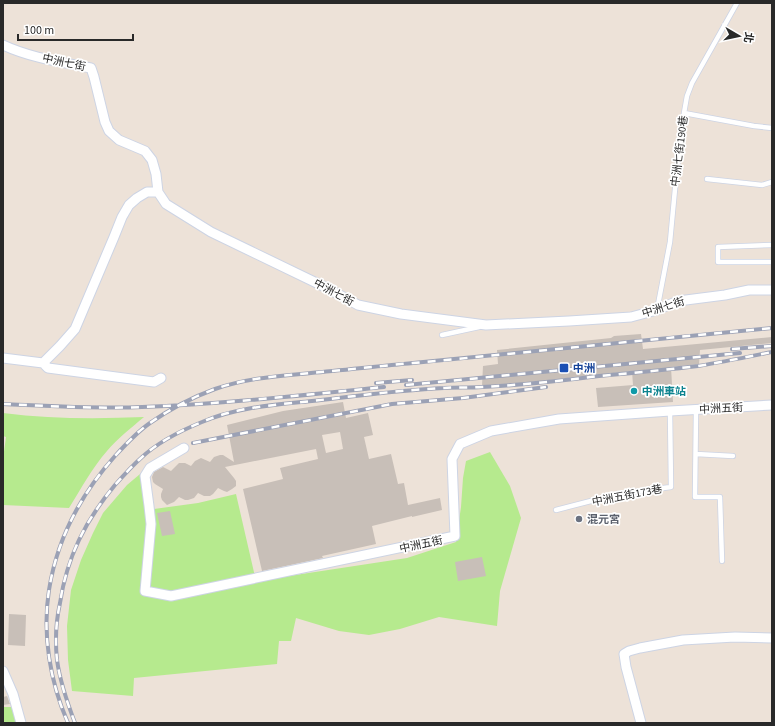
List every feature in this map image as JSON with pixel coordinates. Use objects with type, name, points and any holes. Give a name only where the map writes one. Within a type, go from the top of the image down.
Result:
[{"type":"street","name":"中洲七街","points":[[3,45],[48,60],[91,68],[105,122],[109,131],[119,140],[146,151],[152,160],[156,174],[158,192],[166,204],[211,232],[327,288],[358,305],[400,314],[486,326],[631,317],[657,310],[678,300],[725,295],[749,290],[772,290]]},
{"type":"street","points":[[43,363],[75,329],[122,217],[129,206],[137,198],[147,192],[158,192]]},
{"type":"street","points":[[3,358],[43,363],[48,368],[154,382],[161,378]]},
{"type":"street","name":"中洲五街","points":[[184,448],[150,468],[145,476],[151,524],[145,591],[171,596],[456,536],[452,459],[460,444],[490,431],[559,419],[670,411],[772,406]]},
{"type":"street","points":[[641,723],[624,654],[640,648],[683,640],[735,637],[772,638]]},
{"type":"street","points":[[3,671],[13,694],[21,723]]},
{"type":"lane","name":"中洲七街190巷","points":[[657,310],[670,242],[677,168],[684,113],[689,89],[737,3]]},
{"type":"lane","points":[[684,113],[772,128]]},
{"type":"lane","points":[[706,179],[762,185],[772,182]]},
{"type":"lane","points":[[772,245],[718,247],[718,262],[772,262]]},
{"type":"lane","points":[[442,335],[486,326]]},
{"type":"lane","points":[[696,410],[695,497],[720,497],[722,561]]},
{"type":"lane","name":"中洲五街173巷","points":[[556,510],[618,494],[671,487],[670,411]]},
{"type":"lane","points":[[696,454],[733,456]]},
{"type":"green space","points":[[3,413],[74,418],[144,417],[111,446],[92,471],[69,508],[3,505],[3,459],[6,437],[3,436]]},
{"type":"green space","points":[[490,452],[510,486],[521,518],[500,591],[497,626],[439,617],[400,629],[369,635],[339,631],[296,618],[291,641],[279,641],[277,664],[134,678],[133,696],[72,691],[68,660],[67,626],[71,590],[81,560],[103,513],[127,485],[146,469],[154,509],[198,503],[236,494],[256,581],[407,558],[456,542],[466,461]]},
{"type":"green space","points":[[3,707],[13,707],[16,723],[3,723]]},
{"type":"building","points":[[641,334],[643,349],[772,337],[772,343],[700,350],[699,364],[671,367],[673,402],[598,407],[596,388],[633,385],[632,371],[495,386],[482,386],[483,366],[498,364],[497,350]]},
{"type":"building","points":[[343,402],[346,418],[368,413],[373,435],[364,437],[369,459],[391,454],[398,484],[404,483],[408,505],[440,498],[442,510],[372,526],[376,544],[322,556],[323,558],[262,571],[243,489],[283,479],[280,468],[318,459],[316,449],[225,467],[236,481],[236,486],[227,492],[218,488],[210,496],[204,496],[198,493],[194,498],[185,500],[179,497],[174,502],[167,505],[162,500],[161,494],[163,489],[153,482],[152,477],[154,472],[163,467],[171,471],[179,463],[185,463],[191,466],[195,461],[201,458],[210,462],[214,457],[220,455],[223,455],[234,462],[227,425],[283,411]],"holes":[[[340,432],[343,449],[326,453],[322,435]]]},
{"type":"building","points":[[170,511],[175,534],[162,536],[157,513]]},
{"type":"building","points":[[482,557],[486,576],[458,581],[455,562]]},
{"type":"building","points":[[9,614],[26,615],[25,646],[8,645]]},
{"type":"building","points":[[7,696],[10,704],[3,705],[3,697]]},
{"type":"railway","points":[[68,723],[56,691],[52,675],[46,624],[49,590],[64,535],[91,486],[115,456],[141,430],[174,408],[215,389],[239,382],[263,378],[772,328]]},
{"type":"railway","points":[[732,349],[772,346]]},
{"type":"railway","points":[[75,723],[60,676],[56,646],[59,610],[67,570],[86,526],[115,485],[134,464],[148,452],[178,433],[194,425],[228,413],[270,405],[411,390],[526,384],[673,369],[698,366],[772,352]]},
{"type":"railway","points":[[406,385],[740,353]]},
{"type":"railway","points":[[376,383],[412,380]]},
{"type":"railway","points":[[3,404],[125,408],[172,406],[384,387]]},
{"type":"railway","points":[[193,443],[392,404],[463,398],[546,387]]},
{"type":"place","name":"中洲","points":[[564,368]]},
{"type":"place","name":"中洲車站","points":[[634,391]]},
{"type":"place","name":"混元宮","points":[[579,519]]}]
